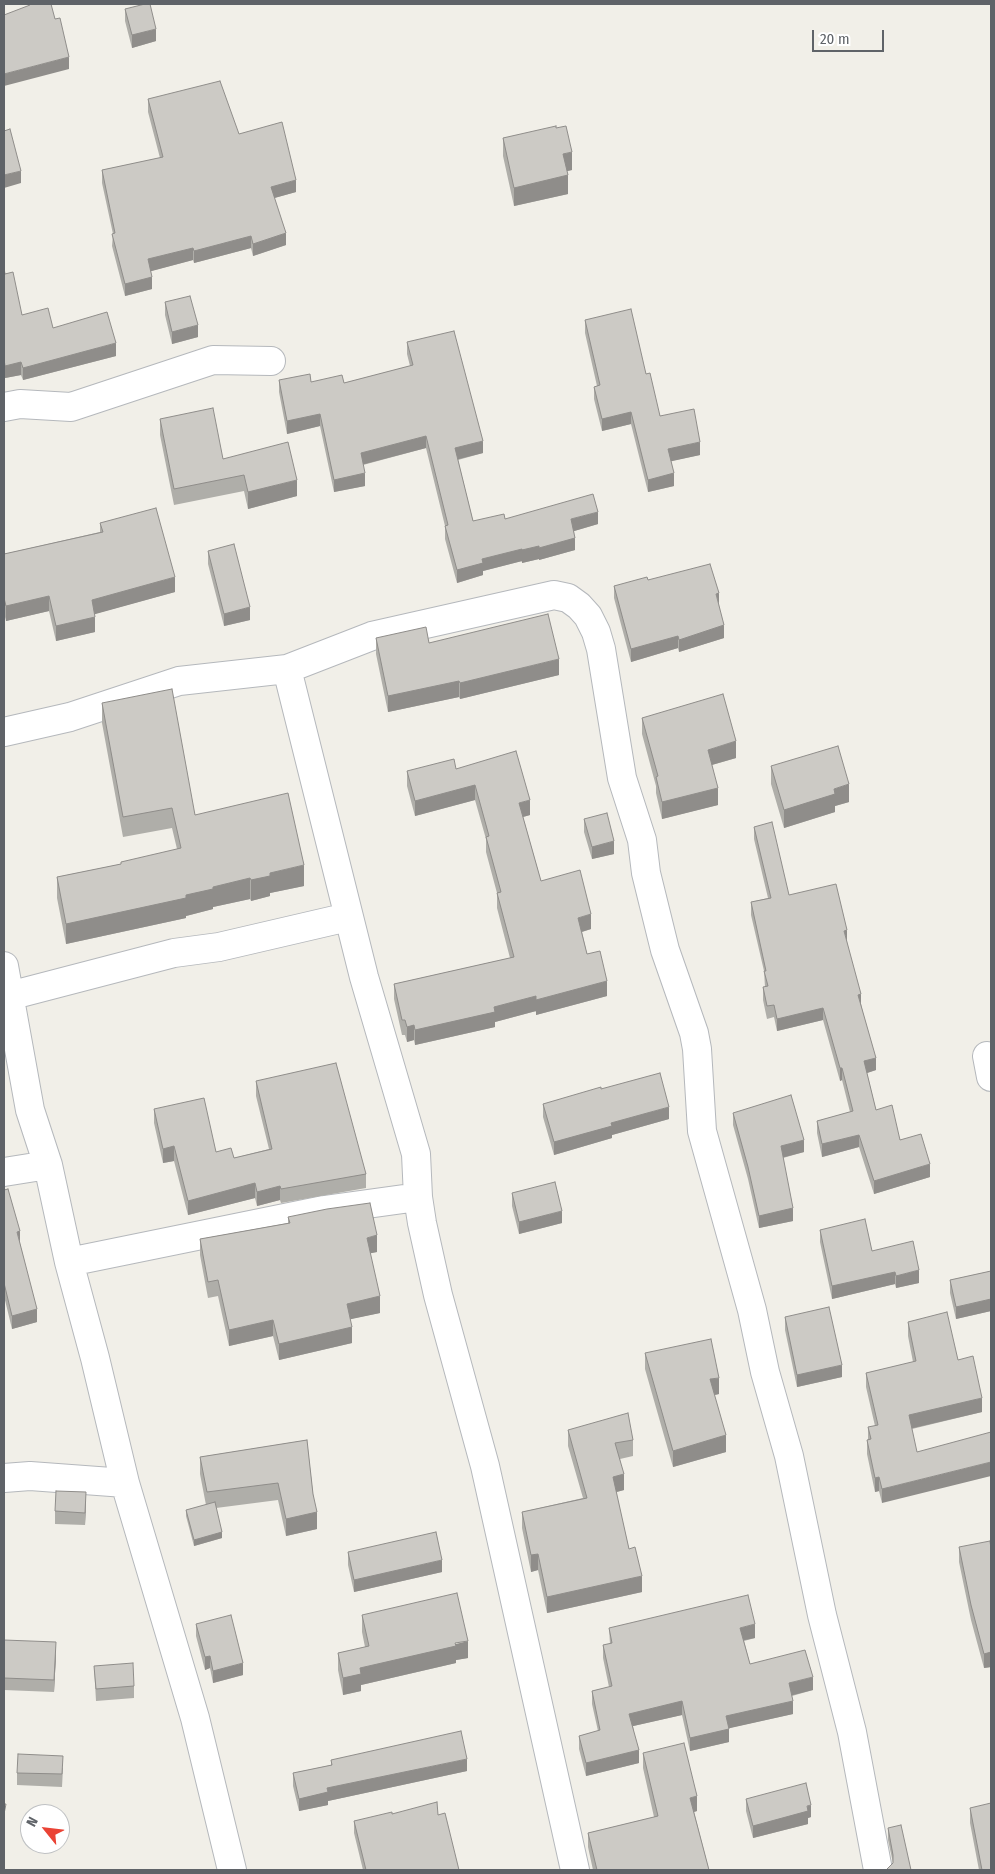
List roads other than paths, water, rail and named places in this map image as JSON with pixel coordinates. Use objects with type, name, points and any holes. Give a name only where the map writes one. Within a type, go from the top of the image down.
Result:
[{"type":"street","points":[[4,407],[20,404],[71,406],[213,360],[271,361]]},
{"type":"street","points":[[4,732],[70,717],[179,680],[287,668],[372,636],[554,595],[568,598],[588,616],[596,632],[601,649],[622,778],[642,840],[646,873],[665,950],[694,1033],[697,1049],[702,1131],[752,1310],[765,1372],[789,1456],[822,1615],[852,1732],[878,1870]]},
{"type":"street","points":[[287,668],[348,917],[374,1014],[416,1154],[418,1197],[422,1223],[438,1295],[485,1466],[575,1870]]},
{"type":"street","points":[[9,996],[174,953],[219,947],[348,917]]},
{"type":"street","points":[[4,966],[30,1110],[48,1165],[69,1262],[95,1358],[125,1483],[195,1718],[232,1870]]},
{"type":"street","points":[[4,1172],[48,1165]]},
{"type":"street","points":[[69,1262],[324,1210],[418,1197]]},
{"type":"street","points":[[4,1478],[30,1476],[125,1483]]}]
